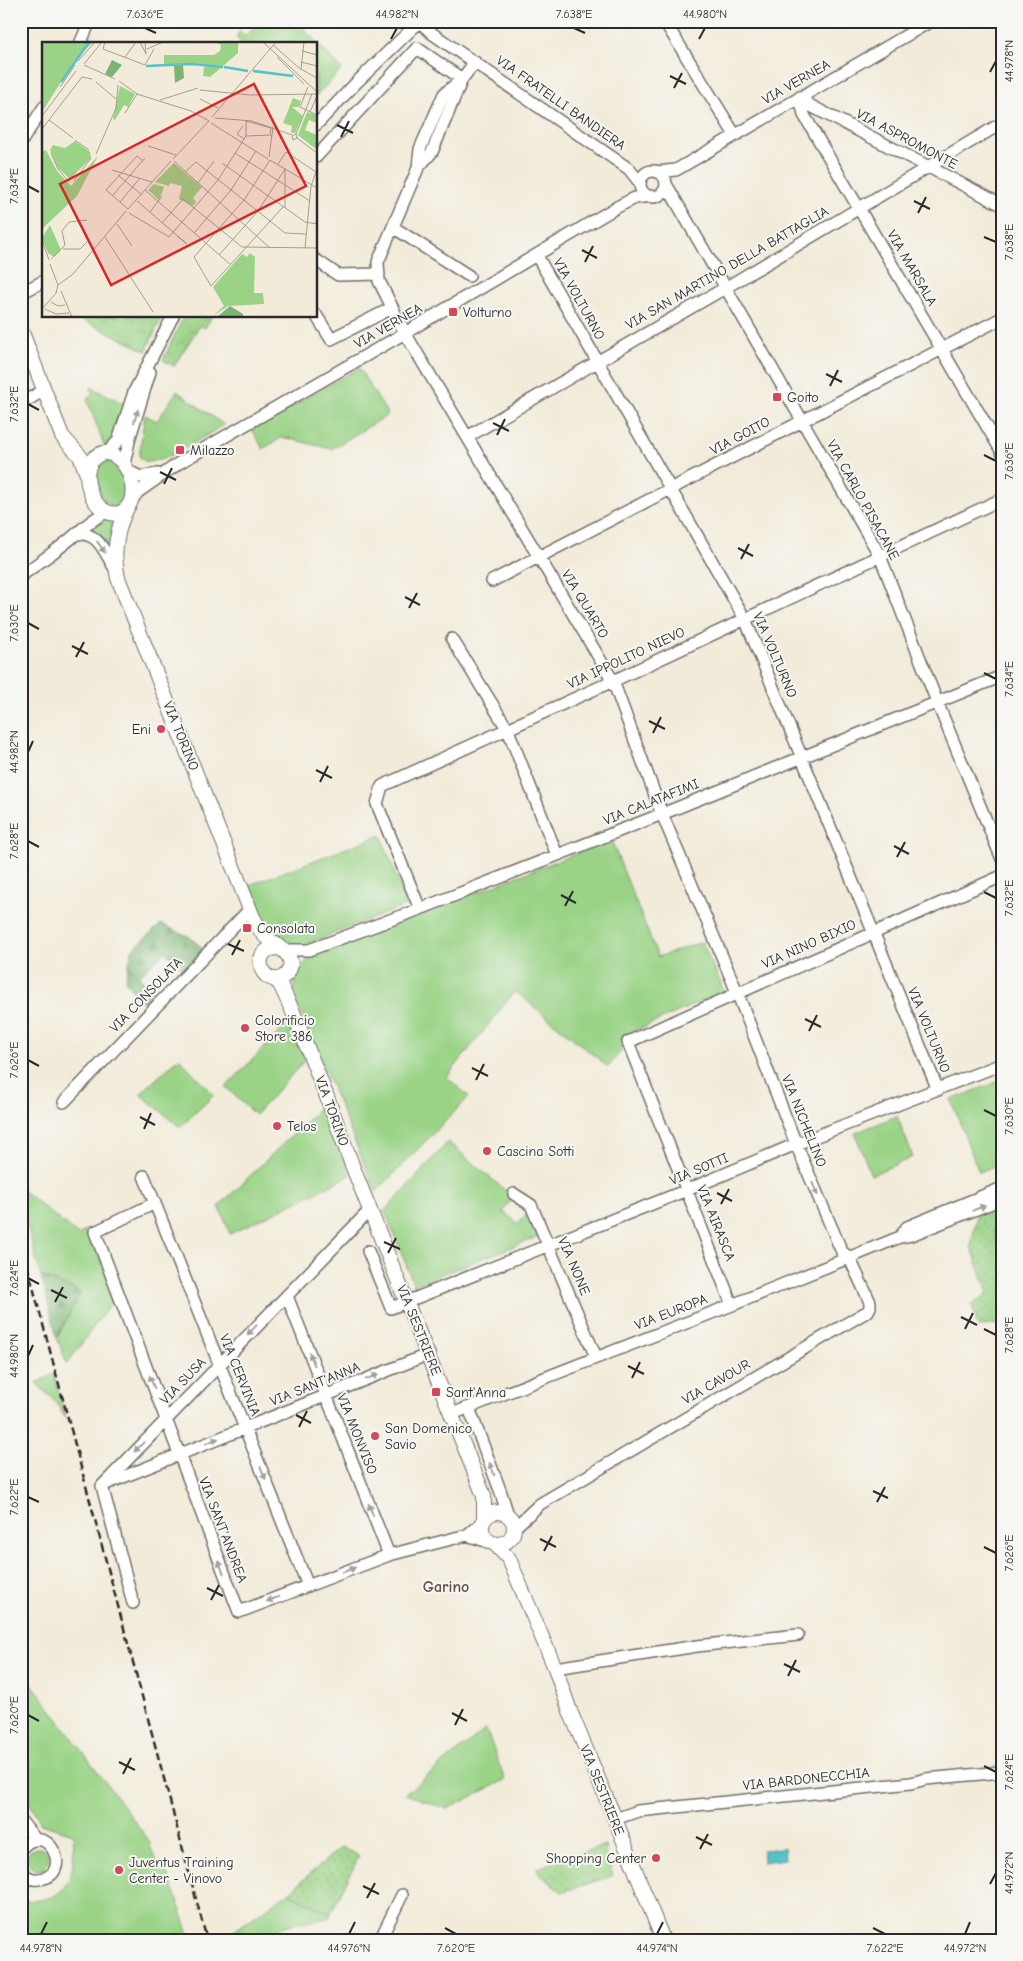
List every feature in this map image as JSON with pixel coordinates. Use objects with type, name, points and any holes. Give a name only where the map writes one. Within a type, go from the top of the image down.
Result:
[{"type":"main road","points":[[21,330],[62,436],[83,461],[94,499],[98,506],[109,513],[122,512],[130,503]]},
{"type":"main road","points":[[73,447],[86,452],[115,455],[126,467],[132,490],[130,503],[117,536]]},
{"type":"main road","points":[[87,475],[89,463],[103,454]]},
{"type":"main road","points":[[109,513],[117,536]]},
{"type":"main road","name":"VIA TORINO","points":[[117,536],[115,558],[117,572],[250,909],[262,932],[264,946],[260,961],[262,971],[280,984],[289,1002],[328,1097],[352,1165]]},
{"type":"main road","name":"VIA TORINO","points":[[262,932],[290,957],[289,1002]]},
{"type":"main road","points":[[262,956],[269,949],[281,949]]},
{"type":"main road","points":[[274,979],[280,978],[289,970]]},
{"type":"main road","name":"VIA SESTRIERE","points":[[352,1165],[429,1354],[484,1496]]},
{"type":"main road","points":[[484,1496],[509,1522],[509,1559]]},
{"type":"main road","points":[[484,1496],[482,1533],[488,1541],[493,1543],[509,1559]]},
{"type":"main road","points":[[483,1521],[494,1512],[509,1522]]},
{"type":"main road","points":[[493,1543],[503,1543],[509,1522]]},
{"type":"main road","name":"VIA SESTRIERE","points":[[509,1559],[555,1668],[570,1711],[662,1940]]},
{"type":"street","points":[[81,42],[90,21]]},
{"type":"street","points":[[318,123],[420,21]]},
{"type":"street","name":"VIA FRATELLI BANDIERA","points":[[420,21],[433,34],[629,169]]},
{"type":"street","points":[[677,21],[668,26],[735,135]]},
{"type":"street","name":"VIA VERNEA","points":[[676,170],[931,21]]},
{"type":"street","points":[[318,155],[417,48],[462,79]]},
{"type":"street","name":"VIA FRATELLI BANDIERA","points":[[405,333],[379,281],[378,262],[418,168],[432,152],[458,93],[462,79],[475,62]]},
{"type":"street","name":"VIA ASPROMONTE","points":[[800,97],[825,114],[1002,205]]},
{"type":"street","name":"VIA MARSALA","points":[[800,97],[804,115],[1002,452]]},
{"type":"street","points":[[21,142],[42,110]]},
{"type":"street","points":[[811,126],[825,114]]},
{"type":"street","name":"VIA SAN MARTINO DELLA BATTAGLIA","points":[[467,437],[860,209],[1002,123]]},
{"type":"street","points":[[629,169],[663,175],[660,189]]},
{"type":"street","points":[[629,169],[640,184],[642,191],[660,189]]},
{"type":"street","points":[[627,201],[640,184],[644,175],[652,172],[676,170]]},
{"type":"street","points":[[627,201],[660,189],[676,170]]},
{"type":"street","name":"VIA CARLO PISACANE","points":[[660,189],[675,201],[880,556],[937,702],[1002,859]]},
{"type":"street","name":"VIA VERNEA","points":[[130,503],[138,492],[162,473],[537,256],[627,201]]},
{"type":"street","points":[[393,228],[469,276]]},
{"type":"street","name":"VIA VOLTURNO","points":[[537,256],[745,619],[938,1090]]},
{"type":"street","points":[[318,261],[338,275],[379,274]]},
{"type":"street","points":[[21,293],[42,282]]},
{"type":"street","points":[[318,318],[331,339],[392,308]]},
{"type":"street","points":[[103,454],[115,446],[118,441],[134,392],[173,318]]},
{"type":"street","name":"VIA GOITO","points":[[492,581],[1002,318]]},
{"type":"street","name":"VIA QUARTO","points":[[405,333],[613,682],[662,814],[737,992]]},
{"type":"street","points":[[155,354],[130,438],[126,467],[140,477],[162,473]]},
{"type":"street","points":[[21,404],[44,390]]},
{"type":"street","points":[[85,525],[94,499]]},
{"type":"street","name":"VIA IPPOLITO NIEVO","points":[[420,909],[377,804],[382,786],[613,682],[1002,499]]},
{"type":"street","points":[[21,576],[85,525],[95,518],[109,513]]},
{"type":"street","points":[[76,534],[88,535],[99,542],[117,572]]},
{"type":"street","points":[[452,639],[508,730],[557,856]]},
{"type":"street","name":"VIA CALATAFIMI","points":[[281,949],[309,950],[420,909],[662,814],[1002,676]]},
{"type":"street","name":"VIA NINO BIXIO","points":[[628,1042],[1002,876]]},
{"type":"street","name":"VIA CONSOLATA","points":[[64,1102],[250,909]]},
{"type":"street","name":"VIA CALATAFIMI","points":[[289,970],[309,950]]},
{"type":"street","name":"VIA NICHELINO","points":[[737,992],[796,1144],[842,1252],[849,1257]]},
{"type":"street","name":"VIA AIRASCA","points":[[628,1042],[732,1305]]},
{"type":"street","name":"VIA SOTTI","points":[[407,1302],[687,1190],[796,1144],[1002,1064]]},
{"type":"street","name":"VIA CERVINIA","points":[[144,1176],[308,1586]]},
{"type":"street","name":"VIA EUROPA","points":[[900,1236],[907,1227],[1002,1188]]},
{"type":"street","name":"VIA NONE","points":[[514,1194],[531,1205],[550,1245],[596,1357]]},
{"type":"street","name":"VIA EUROPA","points":[[452,1414],[732,1305],[900,1236],[911,1235],[1002,1199]]},
{"type":"street","name":"VIA SANT'ANDREA","points":[[155,1203],[95,1232],[239,1612],[389,1555],[467,1535]]},
{"type":"street","name":"VIA SUSA","points":[[102,1486],[370,1210]]},
{"type":"street","points":[[368,1251],[391,1308],[407,1302]]},
{"type":"street","name":"VIA CAVOUR","points":[[509,1522],[530,1512],[692,1413],[868,1311],[870,1302],[849,1257]]},
{"type":"street","name":"VIA MONVISO","points":[[287,1296],[389,1555]]},
{"type":"street","name":"VIA SANT'ANNA","points":[[102,1486],[429,1354]]},
{"type":"street","points":[[469,1408],[500,1490],[509,1522]]},
{"type":"street","points":[[102,1486],[133,1603]]},
{"type":"street","points":[[467,1535],[483,1521]]},
{"type":"street","points":[[467,1535],[493,1543]]},
{"type":"street","points":[[555,1668],[697,1646],[798,1636]]},
{"type":"street","name":"VIA BARDONECCHIA","points":[[615,1819],[638,1811],[1002,1772]]},
{"type":"street","points":[[21,1821],[36,1840]]},
{"type":"street","points":[[21,1848],[30,1841],[36,1840],[48,1844],[56,1854],[56,1866],[53,1872],[42,1879],[36,1880],[22,1874]]},
{"type":"street","points":[[380,1940],[402,1895]]},
{"type":"green space","points":[[261,21],[296,21],[316,42],[240,42],[236,37],[240,31],[245,36]]},
{"type":"green space","points":[[318,44],[342,69],[318,94]]},
{"type":"green space","points":[[79,318],[161,318],[146,351]]},
{"type":"green space","points":[[183,318],[211,318],[205,328],[200,325],[174,366],[163,360]]},
{"type":"green space","points":[[359,368],[388,415],[331,449],[281,438],[263,449],[252,429]]},
{"type":"green space","points":[[91,387],[125,404],[117,435],[105,448],[87,399],[92,395]]},
{"type":"green space","points":[[177,391],[224,425],[186,448],[155,461],[146,462],[139,456],[145,415],[157,421]]},
{"type":"green space","points":[[107,461],[118,464],[129,490],[123,503],[116,507],[105,501],[98,487],[98,467]]},
{"type":"green space","points":[[102,518],[109,519],[113,528],[110,552],[103,538],[90,530]]},
{"type":"green space","points":[[381,835],[407,905],[302,946],[289,946],[267,929],[247,886]]},
{"type":"green space","points":[[611,840],[658,957],[702,942],[724,991],[622,1037],[625,1046],[608,1067],[515,991],[447,1077],[469,1097],[376,1192],[294,997],[295,978],[299,970],[313,956]]},
{"type":"green space","points":[[161,924],[190,937],[204,950],[184,971],[165,952],[139,976],[157,997],[147,1007],[125,981],[132,950]]},
{"type":"green space","points":[[290,1021],[306,1059],[255,1115],[226,1087]]},
{"type":"green space","points":[[179,1058],[214,1095],[180,1127],[140,1094]]},
{"type":"green space","points":[[1002,1080],[1002,1163],[979,1172],[951,1100]]},
{"type":"green space","points":[[324,1104],[351,1175],[230,1234],[219,1206]]},
{"type":"green space","points":[[897,1116],[913,1157],[871,1175],[855,1133]]},
{"type":"green space","points":[[448,1142],[513,1197],[503,1212],[519,1224],[530,1210],[540,1236],[414,1285],[385,1211]]},
{"type":"green space","points":[[21,1189],[78,1235],[89,1229],[115,1297],[67,1364],[57,1338],[81,1292],[41,1276],[21,1204]]},
{"type":"green space","points":[[992,1208],[994,1233],[1002,1251],[1002,1323],[978,1327],[972,1305],[988,1293],[971,1246],[977,1214]]},
{"type":"green space","points":[[41,1276],[81,1292],[57,1338]]},
{"type":"green space","points":[[54,1374],[66,1419],[55,1401],[36,1383]]},
{"type":"green space","name":"Juventus Training Center - Vinovo","points":[[21,1669],[150,1842],[154,1857],[168,1874],[191,1940],[21,1940],[21,1900],[37,1900],[60,1892],[71,1874],[74,1849],[73,1834],[41,1824],[21,1787]]},
{"type":"green space","points":[[486,1729],[505,1780],[447,1809],[405,1794]]},
{"type":"green space","points":[[605,1845],[606,1858],[613,1875],[609,1877],[562,1892],[539,1874],[537,1868]]},
{"type":"green space","points":[[341,1847],[359,1856],[331,1913],[288,1893]]},
{"type":"green space","points":[[38,1848],[46,1851],[49,1859],[46,1867],[38,1870],[30,1867],[27,1859],[30,1851]]},
{"type":"green space","points":[[288,1893],[331,1913],[329,1918],[288,1925],[271,1932],[267,1940],[221,1940]]},
{"type":"water","points":[[784,1848],[785,1859],[763,1862],[762,1850]]},
{"type":"railway","points":[[21,1242],[207,1940]]},
{"type":"place","name":"Volturno","points":[[453,312]]},
{"type":"place","name":"Goito","points":[[777,397]]},
{"type":"place","name":"Milazzo","points":[[180,450]]},
{"type":"place","name":"Eni","points":[[161,729]]},
{"type":"place","name":"Consolata","points":[[247,928]]},
{"type":"place","name":"Colorificio Store 386","points":[[245,1028]]},
{"type":"place","name":"Telos","points":[[277,1126]]},
{"type":"place","name":"Cascina Sotti","points":[[487,1151]]},
{"type":"place","name":"Sant'Anna","points":[[436,1392]]},
{"type":"place","name":"San Domenico Savio","points":[[375,1436]]},
{"type":"place","name":"Shopping Center","points":[[656,1858]]},
{"type":"place","name":"Juventus Training Center - Vinovo","points":[[119,1870]]},
{"type":"district","name":"Garino","points":[[446,1587]]}]
